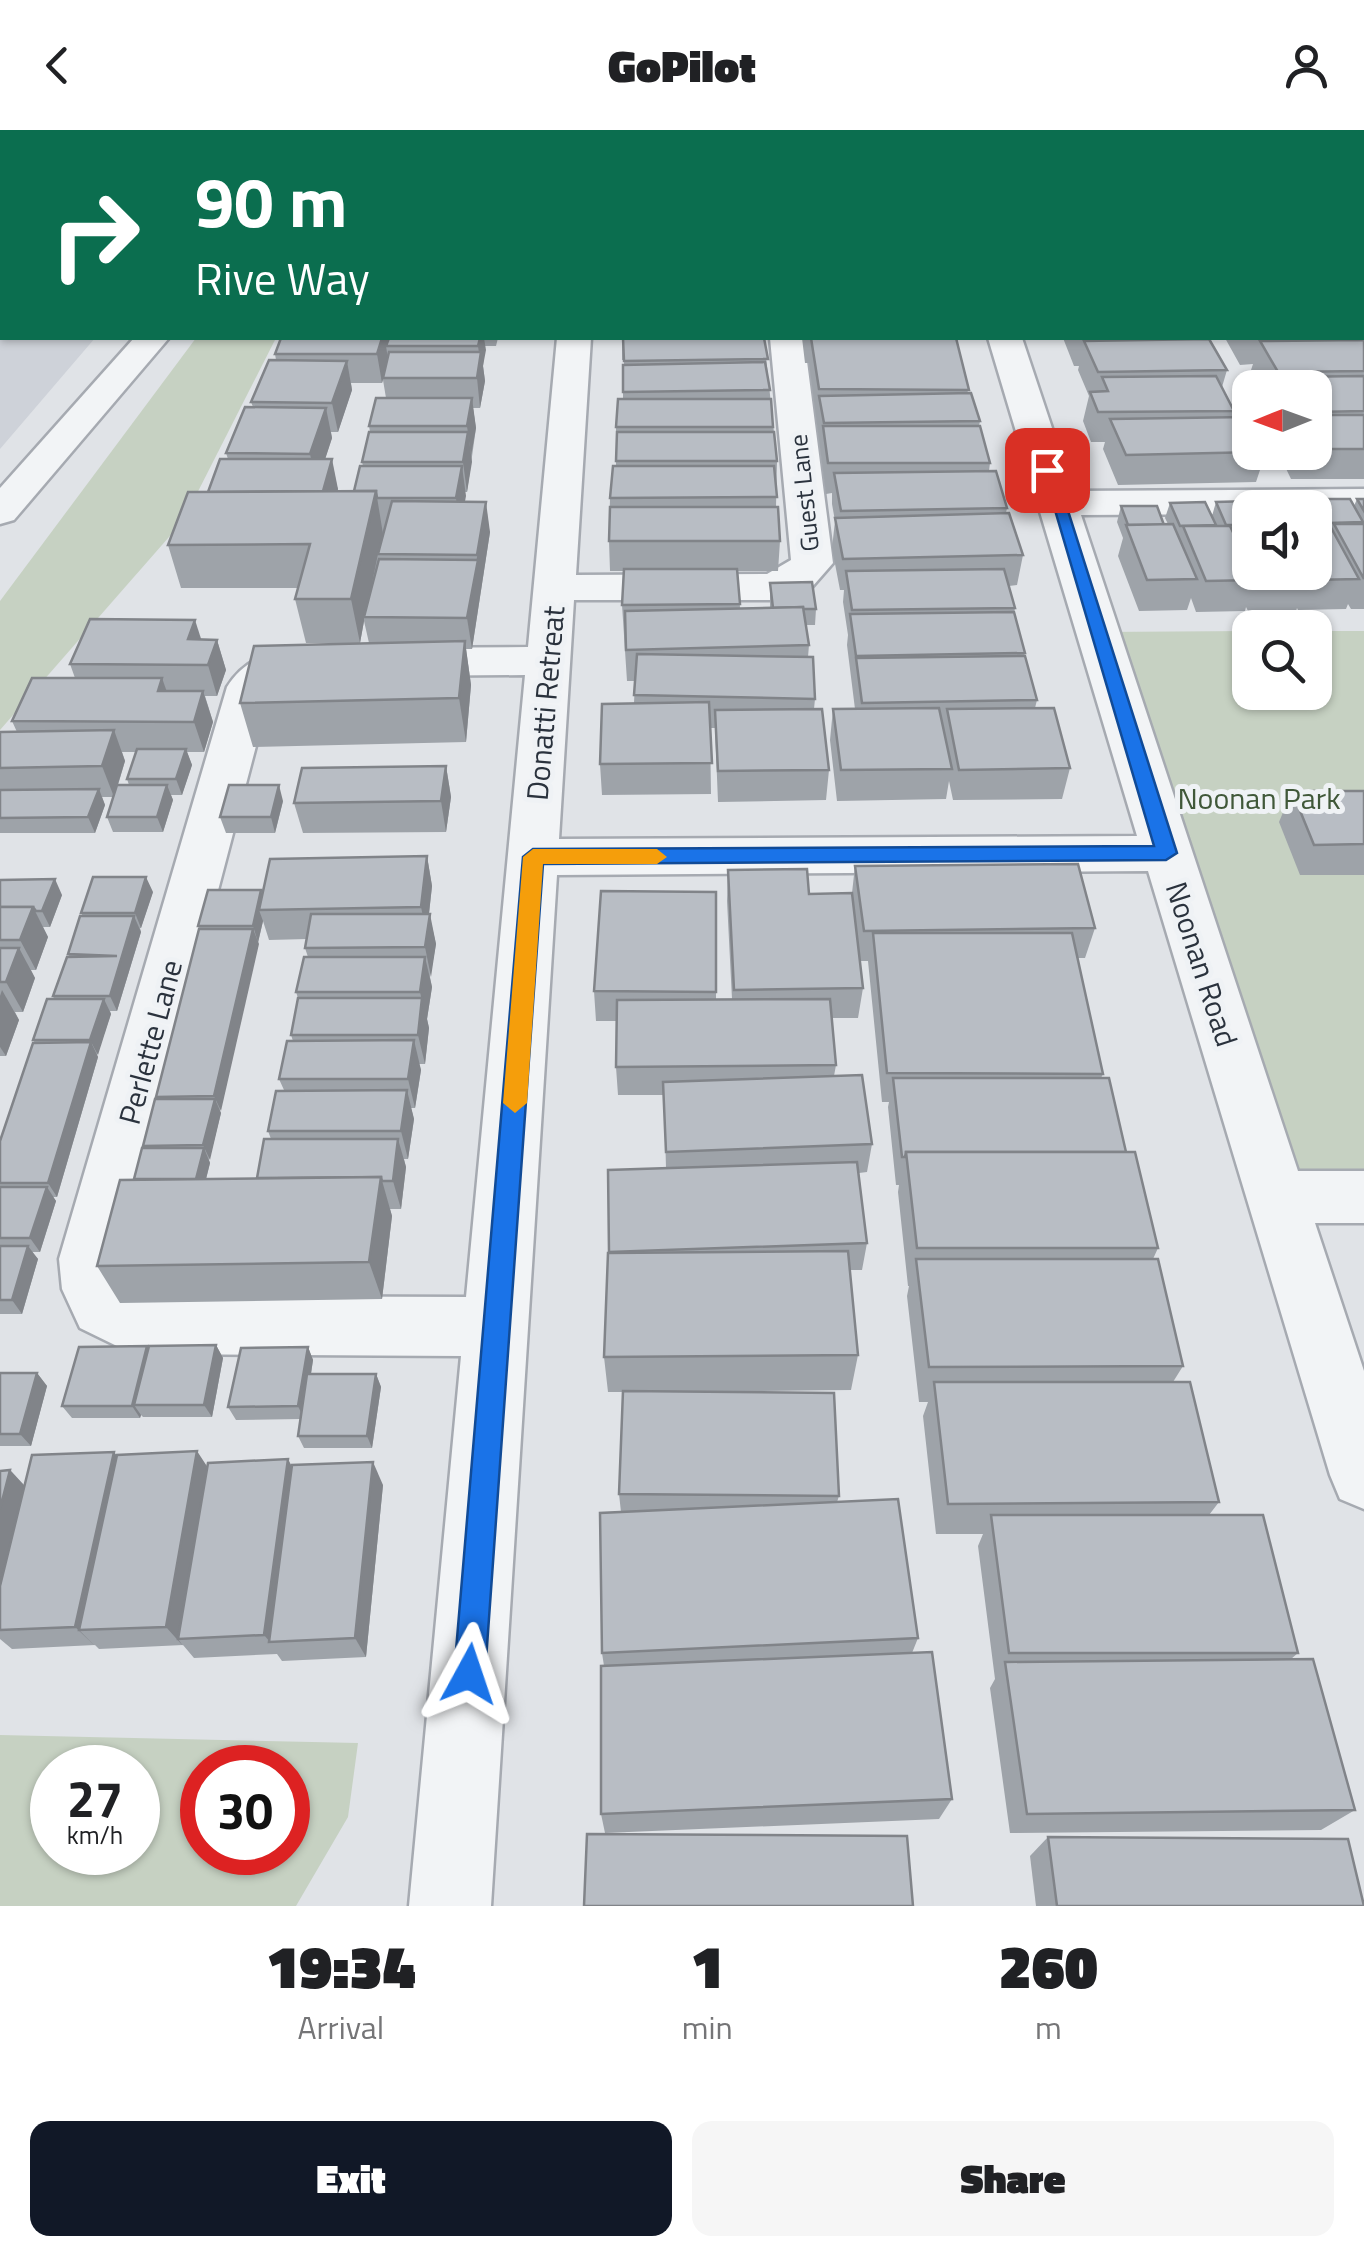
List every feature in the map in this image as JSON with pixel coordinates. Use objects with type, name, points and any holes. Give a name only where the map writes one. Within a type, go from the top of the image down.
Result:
[{"type":"street","points":[[0,512],[150,340]]},
{"type":"street","name":"Donatti Retreat","points":[[450,1906],[574,340]]},
{"type":"street","name":"Guest Lane","points":[[554,588],[770,587],[797,578],[812,563],[787,340]]},
{"type":"street","name":"Noonan Road","points":[[1006,340],[1364,1475]]},
{"type":"street","points":[[1058,503],[1364,501]]},
{"type":"street","name":"Perlette Lane","points":[[498,1327],[151,1325],[121,1321],[99,1308],[92,1288],[90,1260],[248,687],[261,672],[284,664],[550,661]]},
{"type":"street","points":[[533,857],[1166,853]]},
{"type":"street","points":[[1276,1198],[1364,1197]]},
{"type":"shaded area","points":[[0,340],[93,340],[0,449]]},
{"type":"green space","points":[[195,340],[275,340],[183,521],[0,730],[0,601]]},
{"type":"green space","name":"Noonan Park","points":[[1232,631],[1232,710],[1332,710],[1332,631],[1364,631],[1364,1197],[1276,1197],[1098,632]]},
{"type":"green space","points":[[0,1735],[358,1743],[348,1817],[296,1906],[0,1906]]},
{"type":"building","points":[[280,340],[381,340],[377,354],[275,354]]},
{"type":"building","points":[[388,340],[480,340],[478,346],[386,346]]},
{"type":"building","points":[[623,340],[764,340],[768,359],[624,361]]},
{"type":"building","points":[[811,340],[956,340],[969,390],[819,389]]},
{"type":"building","points":[[1210,340],[1227,370],[1098,372],[1084,341]]},
{"type":"building","points":[[1364,340],[1364,371],[1277,370],[1260,341]]},
{"type":"building","points":[[389,352],[481,352],[477,378],[383,378]]},
{"type":"building","points":[[269,360],[347,361],[332,403],[251,402]]},
{"type":"building","points":[[765,362],[770,390],[623,392],[623,365]]},
{"type":"building","points":[[1216,376],[1232,411],[1098,412],[1090,392],[1108,391],[1102,377]]},
{"type":"building","points":[[1332,376],[1364,376],[1364,411],[1332,412]]},
{"type":"building","points":[[971,393],[980,421],[824,423],[819,396]]},
{"type":"building","points":[[376,398],[472,398],[467,426],[369,426]]},
{"type":"building","points":[[618,399],[771,399],[773,427],[616,427]]},
{"type":"building","points":[[245,407],[326,408],[310,454],[226,453]]},
{"type":"building","points":[[1332,415],[1364,415],[1364,449],[1332,449]]},
{"type":"building","points":[[1232,417],[1232,453],[1126,455],[1110,419]]},
{"type":"building","points":[[823,426],[980,426],[990,463],[828,463]]},
{"type":"building","points":[[369,432],[468,432],[463,462],[362,462]]},
{"type":"building","points":[[617,432],[774,432],[777,461],[616,461]]},
{"type":"building","points":[[220,459],[332,459],[323,491],[208,492]]},
{"type":"building","points":[[360,466],[462,466],[456,498],[377,498],[376,491],[354,491]]},
{"type":"building","points":[[613,466],[774,466],[777,497],[610,498]]},
{"type":"building","points":[[996,471],[1007,508],[841,511],[834,473]]},
{"type":"building","points":[[376,491],[351,599],[295,599],[310,544],[168,545],[188,492]]},
{"type":"building","points":[[1332,499],[1350,499],[1363,522],[1332,523]]},
{"type":"building","points":[[392,501],[486,502],[477,555],[378,554]]},
{"type":"building","points":[[1205,502],[1216,525],[1180,526],[1170,503]]},
{"type":"building","points":[[1216,502],[1232,502],[1232,525],[1226,525]]},
{"type":"building","points":[[1121,506],[1157,506],[1164,525],[1128,525]]},
{"type":"building","points":[[610,507],[778,507],[780,541],[609,541]]},
{"type":"building","points":[[1009,513],[1023,555],[843,559],[835,518]]},
{"type":"building","points":[[1173,524],[1197,579],[1147,580],[1126,525]]},
{"type":"building","points":[[1334,524],[1364,524],[1364,579]]},
{"type":"building","points":[[1183,526],[1230,526],[1232,580],[1206,581]]},
{"type":"building","points":[[1332,530],[1359,579],[1332,580]]},
{"type":"building","points":[[379,559],[478,560],[467,618],[364,617]]},
{"type":"building","points":[[624,569],[737,569],[740,604],[622,605]]},
{"type":"building","points":[[1004,569],[1015,608],[852,610],[846,571]]},
{"type":"building","points":[[812,582],[816,609],[773,608],[770,583]]},
{"type":"building","points":[[803,607],[809,645],[626,650],[625,611]]},
{"type":"building","points":[[1014,612],[1025,653],[856,656],[850,614]]},
{"type":"building","points":[[90,619],[195,620],[188,639],[217,640],[208,665],[70,664]]},
{"type":"building","points":[[465,641],[459,698],[240,703],[254,646]]},
{"type":"building","points":[[637,654],[813,657],[815,699],[634,695]]},
{"type":"building","points":[[1025,656],[1037,700],[862,703],[856,658]]},
{"type":"building","points":[[32,678],[162,678],[158,691],[203,691],[194,722],[12,721]]},
{"type":"building","points":[[709,702],[712,763],[600,764],[602,704]]},
{"type":"building","points":[[939,708],[952,769],[841,770],[833,709]]},
{"type":"building","points":[[1054,708],[1070,768],[959,770],[947,709]]},
{"type":"building","points":[[822,709],[829,770],[718,771],[715,710]]},
{"type":"building","points":[[114,730],[102,766],[0,768],[0,732]]},
{"type":"building","points":[[137,749],[186,749],[176,779],[127,779]]},
{"type":"building","points":[[446,766],[441,801],[294,803],[302,768]]},
{"type":"building","points":[[117,785],[167,785],[157,817],[107,817]]},
{"type":"building","points":[[229,785],[279,785],[271,817],[220,817]]},
{"type":"building","points":[[99,789],[88,817],[0,818],[0,790]]},
{"type":"building","points":[[1292,791],[1364,791],[1364,844],[1314,845]]},
{"type":"building","points":[[427,856],[421,907],[259,910],[270,859]]},
{"type":"building","points":[[1078,864],[1095,928],[864,931],[855,866]]},
{"type":"building","points":[[807,869],[809,894],[852,893],[863,988],[734,990],[728,870]]},
{"type":"building","points":[[93,877],[146,877],[135,913],[81,913]]},
{"type":"building","points":[[55,879],[42,911],[33,907],[0,907],[0,880]]},
{"type":"building","points":[[208,890],[261,890],[253,926],[198,926]]},
{"type":"building","points":[[601,891],[716,892],[716,992],[594,991]]},
{"type":"building","points":[[0,907],[33,907],[20,940],[0,940]]},
{"type":"building","points":[[311,914],[430,914],[425,947],[305,948]]},
{"type":"building","points":[[80,916],[134,916],[110,996],[53,996],[67,957],[117,956],[68,954]]},
{"type":"building","points":[[199,929],[253,929],[214,1096],[156,1097]]},
{"type":"building","points":[[873,933],[1072,933],[1103,1074],[887,1073]]},
{"type":"building","points":[[0,948],[19,948],[6,982],[0,982]]},
{"type":"building","points":[[304,957],[425,957],[420,992],[296,992]]},
{"type":"building","points":[[298,998],[422,998],[418,1035],[291,1035]]},
{"type":"building","points":[[47,999],[104,999],[90,1040],[33,1040]]},
{"type":"building","points":[[830,999],[836,1065],[616,1067],[617,1000]]},
{"type":"building","points":[[414,1040],[408,1079],[279,1079],[287,1041]]},
{"type":"building","points":[[91,1042],[48,1183],[0,1183],[0,1141],[33,1043]]},
{"type":"building","points":[[862,1075],[872,1144],[666,1152],[663,1082]]},
{"type":"building","points":[[893,1078],[1109,1078],[1126,1152],[906,1152],[902,1157]]},
{"type":"building","points":[[407,1090],[401,1131],[268,1131],[276,1091]]},
{"type":"building","points":[[155,1099],[215,1099],[203,1145],[143,1146]]},
{"type":"building","points":[[264,1139],[398,1139],[393,1181],[382,1181],[381,1177],[257,1178]]},
{"type":"building","points":[[142,1148],[204,1148],[196,1179],[134,1179]]},
{"type":"building","points":[[906,1152],[1135,1152],[1158,1248],[917,1248]]},
{"type":"building","points":[[857,1162],[867,1243],[609,1252],[608,1170]]},
{"type":"building","points":[[381,1177],[369,1262],[97,1266],[120,1180]]},
{"type":"building","points":[[0,1187],[47,1187],[30,1238],[0,1238]]},
{"type":"building","points":[[0,1246],[28,1246],[12,1300],[0,1300]]},
{"type":"building","points":[[848,1251],[858,1355],[604,1357],[608,1253]]},
{"type":"building","points":[[916,1259],[1158,1259],[1183,1366],[929,1367]]},
{"type":"building","points":[[216,1345],[204,1405],[134,1405],[149,1346]]},
{"type":"building","points":[[147,1346],[132,1406],[62,1406],[79,1347]]},
{"type":"building","points":[[308,1347],[298,1406],[228,1407],[241,1348]]},
{"type":"building","points":[[0,1373],[37,1373],[20,1434],[0,1434]]},
{"type":"building","points":[[307,1374],[376,1374],[367,1436],[298,1436]]},
{"type":"building","points":[[934,1382],[1190,1382],[1219,1502],[948,1504]]},
{"type":"building","points":[[623,1391],[834,1393],[839,1496],[619,1494]]},
{"type":"building","points":[[197,1451],[166,1627],[79,1630],[117,1455]]},
{"type":"building","points":[[114,1452],[75,1627],[0,1630],[0,1586],[32,1455]]},
{"type":"building","points":[[288,1459],[264,1635],[178,1639],[208,1463]]},
{"type":"building","points":[[373,1462],[355,1638],[269,1642],[292,1465]]},
{"type":"building","points":[[10,1470],[0,1509],[0,1471]]},
{"type":"building","points":[[898,1499],[918,1638],[602,1653],[600,1513]]},
{"type":"building","points":[[991,1515],[1263,1515],[1298,1653],[1009,1653]]},
{"type":"building","points":[[932,1652],[952,1799],[601,1814],[601,1666]]},
{"type":"building","points":[[1313,1659],[1355,1810],[1027,1814],[1005,1662]]},
{"type":"building","points":[[587,1834],[907,1836],[913,1906],[584,1906]]},
{"type":"building","points":[[1048,1837],[1348,1839],[1364,1906],[1057,1906]]},
{"type":"slow traffic","points":[[515,1103],[533,857],[657,857]]},
{"type":"route","points":[[469,1674],[533,857],[1166,853],[1047,470]]}]
